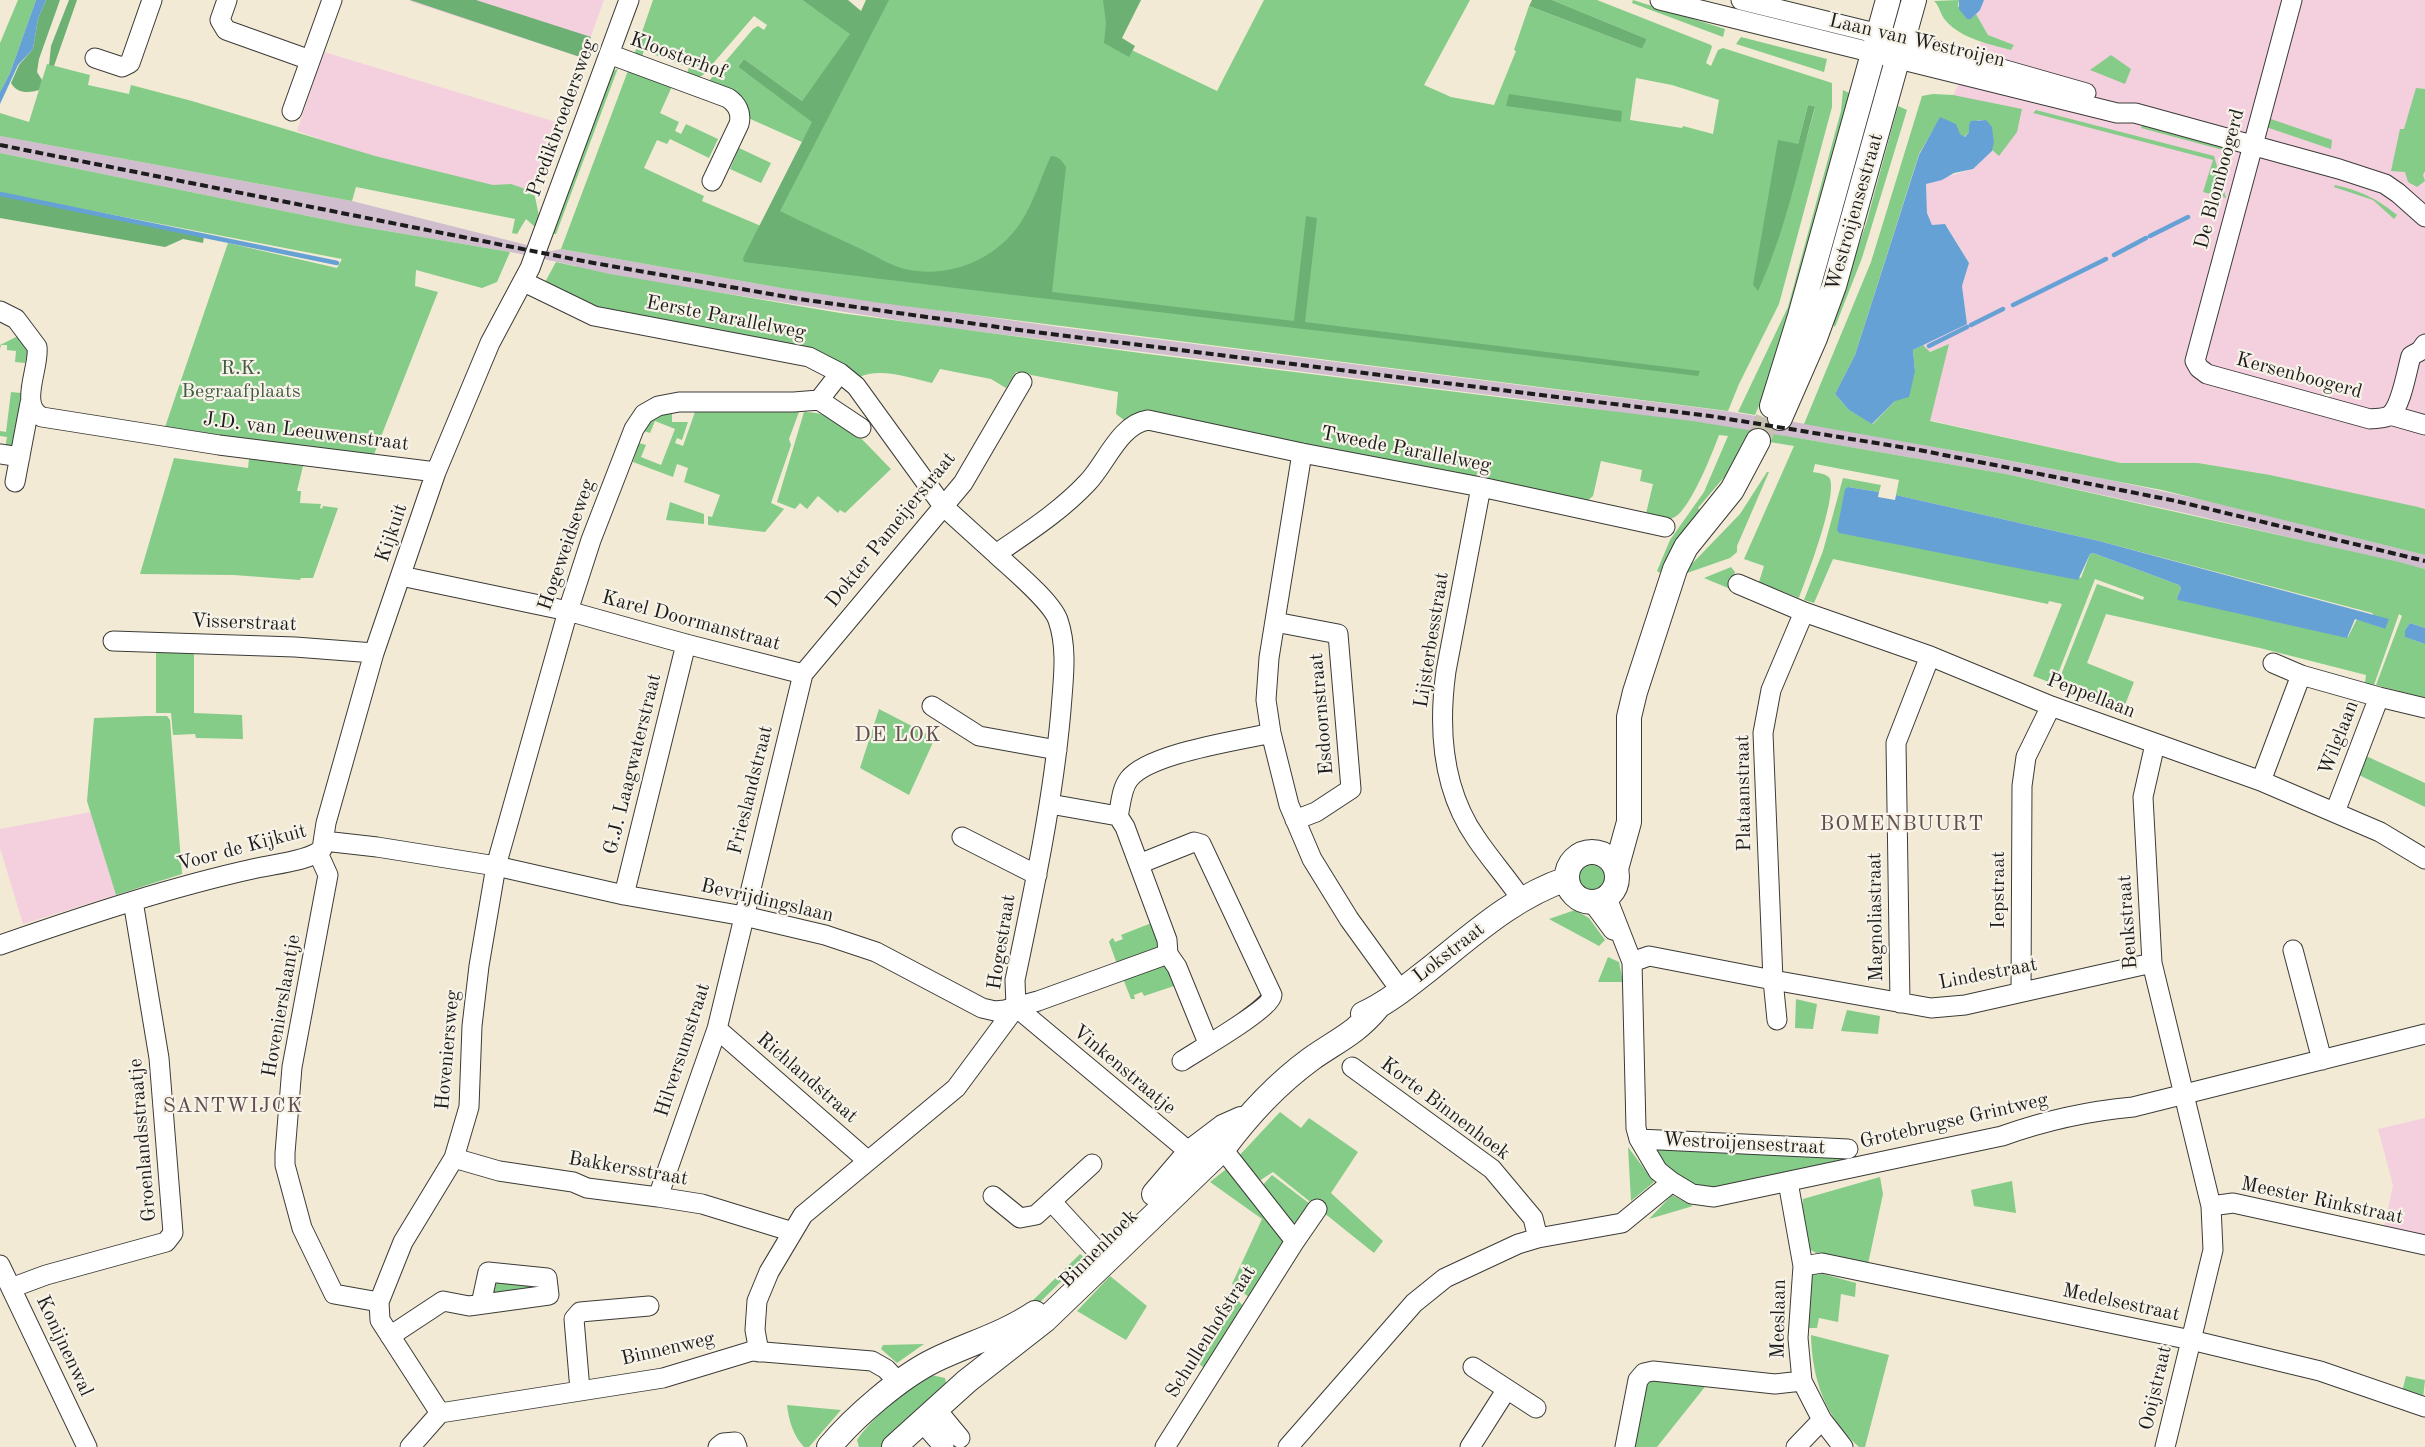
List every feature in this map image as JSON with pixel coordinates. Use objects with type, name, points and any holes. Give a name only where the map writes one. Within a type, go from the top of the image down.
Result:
[{"type":"main road","name":"Westroijensestraat","points":[[1888,0],[1774,416],[1828,306],[1914,0]]},
{"type":"main road","points":[[1609,861],[1591,852],[1577,857],[1568,869],[1585,893],[1617,883],[1609,861],[1629,792],[1629,717],[1635,692],[1675,569],[1686,547],[1732,490],[1764,442]]},
{"type":"main road","name":"Lokstraat","points":[[1377,1008],[1402,991],[1498,915],[1522,900],[1537,900],[1585,893]]},
{"type":"main road","name":"Binnenhoek","points":[[894,1447],[956,1391],[1045,1320],[1197,1159],[1223,1127],[1247,1116],[1311,1059],[1341,1027],[1358,1015],[1377,1008]]},
{"type":"main road","name":"Binnenhoek","points":[[829,1447],[896,1380],[934,1360],[1019,1324],[1035,1313],[1168,1180],[1197,1159]]},
{"type":"main road","points":[[934,1360],[954,1370],[958,1378],[956,1391]]},
{"type":"main road","points":[[848,1447],[848,1438],[856,1419]]},
{"type":"street","points":[[95,58],[122,67],[130,63],[152,0]]},
{"type":"street","points":[[227,0],[220,20],[226,30],[310,60]]},
{"type":"street","points":[[292,112],[332,0]]},
{"type":"street","name":"Predikbroedersweg","points":[[536,252],[629,0]]},
{"type":"street","name":"Laan van Westroijen","points":[[1660,0],[1876,44]]},
{"type":"street","name":"Laan van Westroijen","points":[[1741,0],[1876,44],[2117,113],[2135,113],[2339,169],[2385,184],[2398,192],[2425,217]]},
{"type":"street","name":"De Blomboogerd","points":[[2199,368],[2195,361],[2292,0]]},
{"type":"street","name":"Kloosterhof","points":[[609,54],[728,98],[735,104],[740,114],[739,124],[712,181]]},
{"type":"street","name":"Kijkuit","points":[[321,847],[326,823],[374,653],[436,472],[490,344],[524,282],[536,252]]},
{"type":"street","name":"Eerste Parallelweg","points":[[524,282],[594,316],[809,357],[840,373],[856,386],[943,506]]},
{"type":"street","points":[[0,311],[16,319],[37,348],[30,403],[15,482]]},
{"type":"street","points":[[2390,415],[2396,406],[2411,356],[2420,351],[2425,344]]},
{"type":"street","name":"Kersenboogerd","points":[[2199,368],[2207,374],[2370,419],[2390,415],[2425,425]]},
{"type":"street","points":[[840,373],[819,400],[861,428]]},
{"type":"street","name":"Dokter Pameijerstraat","points":[[803,674],[963,483],[1022,382]]},
{"type":"street","name":"Hogeweidseweg","points":[[496,866],[568,611],[616,473],[634,429],[644,414],[658,406],[678,402],[794,402],[819,400]]},
{"type":"street","name":"J.D. van Leeuwenstraat","points":[[30,403],[36,413],[45,418],[219,445],[436,472]]},
{"type":"street","name":"Tweede Parallelweg","points":[[996,554],[1056,513],[1088,482],[1125,433],[1138,421],[1148,420],[1302,453],[1482,487],[1665,527]]},
{"type":"street","points":[[1302,453],[1267,680],[1266,700],[1271,734],[1282,780],[1295,820],[1312,859],[1332,895],[1402,991]]},
{"type":"street","points":[[0,454],[20,457]]},
{"type":"street","name":"Lijsterbesstraat","points":[[1482,487],[1446,671],[1443,695],[1443,740],[1452,793],[1466,822],[1522,900]]},
{"type":"street","points":[[943,506],[996,554]]},
{"type":"street","name":"Hogestraat","points":[[759,1352],[754,1330],[757,1301],[769,1272],[803,1215],[956,1088],[1016,1007],[1015,980],[1050,804],[1065,659],[1057,618],[1051,608],[996,554]]},
{"type":"street","name":"Karel Doormanstraat","points":[[401,576],[568,611],[803,674]]},
{"type":"street","name":"Peppellaan","points":[[1738,584],[1804,612],[1930,656],[2051,706],[2261,781],[2380,832],[2425,859]]},
{"type":"street","name":"Plataanstraat","points":[[1773,980],[1763,733],[1771,690],[1804,612]]},
{"type":"street","name":"Esdoornstraat","points":[[1275,622],[1338,634],[1351,789],[1316,812],[1295,820]]},
{"type":"street","name":"Visserstraat","points":[[113,641],[295,647],[374,653]]},
{"type":"street","name":"G.J. Laagwaterstraat","points":[[624,894],[686,644]]},
{"type":"street","name":"Magnoliastraat","points":[[1900,1003],[1896,743],[1930,656]]},
{"type":"street","points":[[2273,663],[2301,675],[2379,697]]},
{"type":"street","name":"Frieslandstraat","points":[[744,916],[803,674]]},
{"type":"street","points":[[2261,781],[2301,675]]},
{"type":"street","name":"Wilglaan","points":[[2335,812],[2379,697],[2425,708]]},
{"type":"street","points":[[932,706],[979,736],[1057,750]]},
{"type":"street","name":"Iepstraat","points":[[2021,991],[2022,786],[2026,757],[2051,706]]},
{"type":"street","points":[[1118,816],[1128,779],[1148,766],[1184,753],[1271,734]]},
{"type":"street","name":"Beukstraat","points":[[2155,744],[2143,797],[2152,963],[2210,1206]]},
{"type":"street","points":[[1050,804],[1118,816],[1125,827],[1167,940],[1168,954],[1177,967],[1208,1043]]},
{"type":"street","points":[[962,837],[1037,875]]},
{"type":"street","points":[[1139,864],[1194,842],[1201,844],[1271,992],[1272,997],[1269,1003],[1229,1032],[1208,1043],[1182,1061]]},
{"type":"street","name":"Voor de Kijkuit","points":[[0,945],[133,902],[321,847],[408,852],[496,866]]},
{"type":"street","name":"Hovenierslaantje","points":[[321,847],[328,875],[292,1067],[285,1166],[302,1228],[334,1294],[379,1302]]},
{"type":"street","name":"Bevrijdingslaan","points":[[496,866],[624,894],[744,916],[825,935],[876,952],[982,1008],[994,1011],[1044,999],[1168,954]]},
{"type":"street","name":"Hoveniersweg","points":[[379,1302],[403,1242],[454,1158],[469,1107],[476,992],[496,866]]},
{"type":"street","points":[[1585,893],[1630,957]]},
{"type":"street","name":"Groenlandsstraatje","points":[[11,1288],[46,1275],[166,1242],[173,1233],[159,1058],[133,902]]},
{"type":"street","name":"Hilversumstraat","points":[[658,1196],[717,1029],[744,916]]},
{"type":"street","points":[[2293,950],[2322,1060]]},
{"type":"street","name":"Lindestraat","points":[[1630,957],[1649,956],[1931,1008],[1965,1005],[2152,963]]},
{"type":"street","name":"Westroijensestraat","points":[[1630,957],[1636,1128],[1639,1140],[1658,1171],[1672,1182]]},
{"type":"street","points":[[1773,980],[1777,1020]]},
{"type":"street","name":"Vinkenstraatje","points":[[1016,1007],[1197,1159]]},
{"type":"street","name":"Richlandstraat","points":[[717,1029],[868,1161]]},
{"type":"street","name":"Grotebrugse Grintweg","points":[[1672,1182],[1692,1194],[1714,1197],[2002,1136],[2036,1124],[2107,1109],[2133,1107],[2425,1034]]},
{"type":"street","name":"Korte Binnenhoek","points":[[1352,1067],[1492,1168],[1533,1218],[1538,1238]]},
{"type":"street","name":"Westroijensestraat","points":[[1639,1140],[1848,1149]]},
{"type":"street","points":[[1229,1157],[1294,1241]]},
{"type":"street","name":"Bakkersstraat","points":[[454,1158],[500,1171],[573,1182],[587,1188],[658,1196],[702,1204],[793,1232]]},
{"type":"street","points":[[993,1196],[1020,1218],[1036,1214],[1092,1164]]},
{"type":"street","points":[[1298,1444],[1420,1298],[1445,1278],[1518,1244],[1538,1238],[1622,1223],[1672,1182]]},
{"type":"street","name":"Meeslaan","points":[[1788,1182],[1803,1266],[1798,1338],[1802,1381],[1822,1420],[1842,1447]]},
{"type":"street","points":[[1051,1201],[1097,1251]]},
{"type":"street","name":"Meester Rinkstraat","points":[[2210,1206],[2233,1203],[2425,1245]]},
{"type":"street","name":"Ooijstraat","points":[[2166,1447],[2213,1250],[2210,1206]]},
{"type":"street","name":"Schullenhofstraat","points":[[1165,1447],[1294,1241],[1317,1209]]},
{"type":"street","name":"Medelsestraat","points":[[1803,1266],[1822,1263],[2191,1340],[2320,1371],[2425,1407]]},
{"type":"street","name":"Konijnenwal","points":[[0,1265],[87,1447]]},
{"type":"street","points":[[390,1336],[443,1301],[469,1306],[481,1304]]},
{"type":"street","points":[[379,1302],[380,1320],[440,1413],[410,1447]]},
{"type":"street","points":[[580,1390],[574,1319],[580,1312],[649,1306]]},
{"type":"street","name":"Binnenweg","points":[[440,1413],[662,1378],[752,1352],[872,1362],[886,1369],[896,1380]]},
{"type":"street","points":[[1473,1367],[1536,1408]]},
{"type":"street","points":[[1625,1447],[1638,1380],[1644,1373],[1653,1371],[1776,1384],[1802,1381]]},
{"type":"street","points":[[1470,1447],[1507,1389]]},
{"type":"street","points":[[929,1416],[952,1442]]},
{"type":"street","points":[[1796,1447],[1822,1420]]},
{"type":"street","points":[[718,1447],[723,1443],[735,1442],[737,1447]]},
{"type":"shaded area","points":[[410,0],[604,0],[583,58]]},
{"type":"shaded area","points":[[1984,0],[2425,0],[2425,509],[2270,475],[2198,463],[2122,463],[1929,420],[1948,345],[1929,352],[1923,345],[1967,323],[1962,286],[1969,263],[1947,226],[1932,225],[1927,213],[1926,183],[1973,169],[1992,151],[1992,127],[1985,120],[1978,120],[1965,137],[1960,134],[1950,109],[1953,95],[1981,42],[2011,50],[2014,45],[1988,35],[1976,14]]},
{"type":"shaded area","points":[[324,52],[559,123],[534,192],[501,188],[375,158],[297,131]]},
{"type":"shaded area","points":[[0,136],[352,201],[551,251],[561,249],[787,289],[1059,327],[1725,411],[1862,433],[2110,480],[2212,502],[2425,555],[2425,569],[2185,513],[2006,474],[1798,438],[1538,401],[935,326],[652,282],[577,268],[576,266],[516,253],[352,225],[0,153]]},
{"type":"shaded area","points":[[91,812],[116,895],[23,924],[0,848],[0,829]]},
{"type":"shaded area","points":[[2425,1118],[2425,1237],[2384,1228],[2393,1185],[2378,1129]]},
{"type":"green space","points":[[18,0],[36,0],[10,73],[0,92],[0,43]]},
{"type":"green space","points":[[46,0],[60,0],[39,59],[37,72],[42,80],[39,90],[31,92],[20,91],[11,83],[19,65],[33,49],[38,19]]},
{"type":"green space","points":[[69,0],[77,0],[54,66],[49,65],[51,46]]},
{"type":"green space","points":[[410,0],[476,0],[591,37],[583,58]]},
{"type":"green space","points":[[653,0],[802,0],[851,34],[802,101],[744,59],[738,67],[813,122],[802,142],[746,117],[708,82],[753,29],[758,26],[764,30],[767,25],[754,16],[703,75],[698,78],[686,77],[689,67],[644,51],[640,61],[633,58]]},
{"type":"green space","points":[[802,0],[848,0],[861,11],[866,0],[889,0],[780,211],[894,266],[922,271],[954,269],[970,264],[999,247],[1011,235],[1026,214],[1051,156],[1054,156],[1060,159],[1066,167],[1052,292],[1294,321],[1306,216],[1317,218],[1305,322],[1700,371],[1698,376],[744,262],[743,258],[812,122],[738,67],[744,59],[802,101],[850,34]]},
{"type":"green space","points":[[875,0],[1137,0],[1117,43],[1217,91],[1264,0],[1470,0],[1424,85],[1451,97],[1494,105],[1516,51],[1514,50],[1529,6],[1642,49],[1647,39],[1552,0],[1597,0],[1711,45],[1706,63],[1711,66],[1718,50],[1723,48],[1832,83],[1832,107],[1779,304],[1739,384],[1728,411],[881,303],[787,289],[561,249],[629,68],[673,84],[660,113],[679,122],[675,131],[681,134],[686,124],[718,139],[709,158],[670,139],[667,144],[657,140],[644,168],[704,196],[702,201],[761,226],[749,248],[764,228]],"holes":[[[1636,78],[1672,85],[1719,100],[1713,134],[1683,126],[1682,128],[1630,120]],[[1808,105],[1815,108],[1784,220],[1798,144]]]},
{"type":"green space","points":[[1103,0],[1141,0],[1122,38],[1135,46],[1129,57],[1104,43],[1106,23]]},
{"type":"green space","points":[[1532,0],[1552,0],[1647,39],[1642,49],[1529,6]]},
{"type":"green space","points":[[1633,0],[1725,29],[1723,37],[1632,3]]},
{"type":"green space","points":[[1959,0],[1958,6],[1967,18],[1971,19],[1976,14],[1988,35],[2014,45],[2011,50],[1968,37],[1952,27],[1944,19],[1938,5],[1934,1]]},
{"type":"green space","points":[[1741,37],[1827,59],[1824,72],[1736,44]]},
{"type":"green space","points":[[2111,55],[2131,69],[2125,84],[2090,70]]},
{"type":"green space","points":[[47,64],[90,75],[88,85],[129,94],[131,85],[192,101],[375,156],[493,185],[511,184],[534,192],[539,216],[536,228],[526,219],[517,234],[512,233],[515,219],[356,187],[352,201],[0,136],[0,113],[29,122]]},
{"type":"green space","points":[[618,68],[556,234],[551,234],[610,74]]},
{"type":"green space","points":[[2416,88],[2425,89],[2425,171],[2423,175],[2425,181],[2417,187],[2408,182],[2405,172],[2391,171],[2400,129],[2404,129]]},
{"type":"green space","points":[[1843,90],[1855,96],[1779,359],[1755,415],[1738,412],[1788,307],[1841,111]]},
{"type":"green space","points":[[1509,94],[1622,111],[1621,122],[1506,106]]},
{"type":"green space","points":[[1933,94],[1953,95],[2022,109],[2017,132],[1999,156],[1992,150],[1993,134],[1985,120],[1978,120],[1969,125],[1969,132],[1964,137],[1960,134],[1933,130],[1919,154],[1855,355],[1835,394],[1849,410],[1873,424],[1895,401],[1915,371],[1913,350],[1923,345],[1930,352],[1949,344],[1930,421],[2121,463],[2198,463],[2270,475],[2418,507],[2425,509],[2425,555],[2162,490],[1804,424],[1871,262],[1922,96]]},
{"type":"green space","points":[[1808,105],[1815,107],[1797,177],[1776,246],[1758,291],[1753,285],[1778,140],[1798,144]]},
{"type":"green space","points":[[1898,106],[1907,110],[1862,258],[1835,327],[1832,324],[1866,224]]},
{"type":"green space","points":[[2036,110],[2214,156],[2226,198],[2203,192],[2213,160],[2033,113]]},
{"type":"green space","points":[[2268,118],[2332,140],[2331,149],[2266,127]]},
{"type":"green space","points":[[2143,124],[2224,146],[2223,150],[2141,128]]},
{"type":"green space","points":[[739,148],[771,163],[761,183],[730,169]]},
{"type":"green space","name":"R.K. Begraafplaats","points":[[0,153],[352,225],[510,252],[497,282],[482,288],[416,270],[415,286],[438,292],[373,457],[165,427],[228,243],[337,268],[342,259],[0,193]]},
{"type":"green space","points":[[2335,185],[2368,196],[2397,215],[2394,219],[2373,200],[2334,187]]},
{"type":"green space","points":[[0,194],[204,236],[203,243],[183,239],[165,247],[0,218]]},
{"type":"green space","points":[[556,262],[610,274],[840,313],[1148,354],[1692,421],[1798,438],[2006,474],[2399,562],[2425,569],[2425,628],[2410,623],[2405,630],[2406,637],[2425,644],[2425,698],[2376,685],[2402,616],[2399,614],[2374,685],[2365,683],[2366,675],[2260,648],[2106,614],[2087,663],[2134,682],[2123,710],[2057,685],[2097,584],[2143,600],[2144,597],[2095,579],[2054,684],[2033,676],[2062,604],[2049,601],[2048,604],[1833,559],[1814,603],[1804,600],[1823,551],[1843,478],[1881,485],[1879,492],[1848,487],[2081,578],[2090,554],[2093,553],[2179,585],[2181,588],[2177,598],[2348,637],[2357,619],[2385,629],[2372,613],[2099,541],[1896,495],[1899,480],[1815,464],[1813,472],[1829,477],[1831,489],[1820,537],[1799,598],[1759,582],[1764,566],[1744,559],[1794,446],[1745,438],[1726,475],[1698,508],[1705,515],[1669,556],[1660,573],[1657,571],[1670,540],[1704,492],[1728,436],[1719,435],[1693,495],[1678,514],[1672,518],[1645,518],[1653,484],[1640,481],[1642,470],[1601,461],[1593,496],[1587,501],[1494,484],[1495,480],[1482,477],[1485,468],[1479,467],[1475,480],[1136,415],[1124,420],[1116,414],[1118,392],[1016,372],[1006,388],[991,379],[940,369],[932,383],[886,373],[867,374],[859,377],[598,311],[544,284]]},
{"type":"green space","points":[[18,336],[28,349],[25,363],[15,362],[16,351],[7,350],[7,345],[1,345],[0,349],[0,345]]},
{"type":"green space","points":[[11,392],[21,393],[14,447],[5,449],[7,437],[0,436],[0,431],[6,432]]},
{"type":"green space","points":[[695,412],[799,412],[789,439],[791,445],[771,503],[784,509],[765,532],[708,525],[708,516],[712,517],[720,495],[684,482],[688,468],[677,464],[673,477],[633,462],[639,443],[646,445],[641,457],[661,465],[675,429],[655,421],[650,433],[644,431],[649,423],[663,415],[672,413],[672,422],[688,422],[682,440],[677,438],[675,443],[683,446]]},
{"type":"green space","points":[[804,412],[817,413],[841,423],[863,440],[891,469],[845,513],[840,510],[838,513],[818,496],[807,509],[800,503],[795,509],[777,502]]},
{"type":"green space","points":[[174,458],[248,468],[249,459],[303,466],[297,491],[301,491],[300,503],[321,504],[320,508],[322,509],[323,506],[338,508],[313,578],[301,578],[300,580],[234,575],[140,574]]},
{"type":"green space","points":[[1767,472],[1769,472],[1737,546],[1737,552],[1730,558],[1687,573],[1685,571],[1740,514]]},
{"type":"green space","points":[[670,502],[704,514],[704,524],[666,520]]},
{"type":"green space","points":[[1731,567],[1735,572],[1728,588],[1704,578]]},
{"type":"green space","points":[[194,649],[194,713],[242,715],[243,739],[196,738],[195,734],[173,735],[171,713],[156,713],[156,650]]},
{"type":"green space","points":[[879,709],[935,738],[909,795],[860,768]]},
{"type":"green space","points":[[167,716],[170,720],[182,874],[116,895],[87,801],[94,718]]},
{"type":"green space","points":[[2366,756],[2425,783],[2425,807],[2359,775]]},
{"type":"green space","points":[[1592,865],[1601,869],[1605,878],[1601,887],[1592,891],[1583,887],[1579,878],[1583,869]]},
{"type":"green space","points":[[1575,910],[1589,918],[1605,940],[1599,946],[1549,919]]},
{"type":"green space","points":[[1154,922],[1159,943],[1156,949],[1117,964],[1109,942],[1111,939],[1113,938],[1115,942],[1123,939],[1121,935]]},
{"type":"green space","points":[[1608,957],[1619,962],[1623,982],[1598,982]]},
{"type":"green space","points":[[1154,964],[1166,965],[1177,985],[1144,996],[1142,992],[1134,995],[1135,999],[1131,999],[1122,976]]},
{"type":"green space","points":[[1796,999],[1817,1004],[1813,1029],[1795,1028]]},
{"type":"green space","points":[[1847,1010],[1880,1016],[1878,1034],[1841,1031]]},
{"type":"green space","points":[[1280,1112],[1301,1128],[1309,1118],[1358,1152],[1331,1193],[1383,1241],[1374,1253],[1273,1172],[1256,1183],[1237,1158]]},
{"type":"green space","points":[[1653,1143],[1851,1156],[1853,1160],[1769,1181],[1701,1189],[1683,1181],[1665,1166],[1656,1155]]},
{"type":"green space","points":[[1628,1147],[1654,1182],[1631,1201]]},
{"type":"green space","points":[[1230,1166],[1288,1240],[1250,1298],[1232,1284],[1262,1219],[1210,1182]]},
{"type":"green space","points":[[1272,1175],[1310,1204],[1295,1223],[1282,1213],[1261,1187]]},
{"type":"green space","points":[[1880,1177],[1883,1194],[1868,1264],[1816,1253],[1809,1249],[1802,1208],[1803,1199]]},
{"type":"green space","points":[[2012,1181],[2016,1213],[1974,1206],[1971,1190]]},
{"type":"green space","points":[[1672,1195],[1693,1206],[1649,1219]]},
{"type":"green space","points":[[1080,1254],[1085,1258],[1038,1304],[1023,1310]]},
{"type":"green space","points":[[1812,1271],[1856,1283],[1855,1297],[1841,1294],[1838,1322],[1819,1318],[1817,1328],[1805,1328]]},
{"type":"green space","points":[[1110,1276],[1147,1306],[1126,1340],[1077,1311]]},
{"type":"green space","points":[[491,1281],[542,1286],[493,1298]]},
{"type":"green space","points":[[1229,1291],[1246,1309],[1207,1370],[1194,1360]]},
{"type":"green space","points":[[1811,1335],[1889,1355],[1865,1447],[1859,1447],[1847,1435],[1829,1410],[1814,1367]]},
{"type":"green space","points":[[924,1344],[897,1363],[881,1349],[883,1345]]},
{"type":"green space","points":[[931,1375],[945,1378],[947,1389],[934,1404],[881,1447],[859,1447],[857,1440],[878,1416],[887,1400]]},
{"type":"green space","points":[[2406,1376],[2425,1380],[2423,1399],[2402,1392]]},
{"type":"green space","points":[[1654,1379],[1708,1383],[1657,1447],[1634,1447],[1646,1384]]},
{"type":"green space","points":[[787,1405],[841,1410],[809,1447],[804,1447],[792,1428]]},
{"type":"water","points":[[36,0],[46,0],[38,19],[33,49],[18,65],[0,104],[0,92],[10,73]]},
{"type":"water","points":[[1959,0],[1984,0],[1980,10],[1971,19],[1967,19],[1959,9]]},
{"type":"water","points":[[1940,117],[1956,124],[1960,134],[1965,137],[1969,132],[1971,121],[1986,120],[1992,127],[1994,142],[1992,151],[1973,169],[1954,173],[1942,180],[1926,184],[1927,213],[1932,225],[1945,224],[1969,263],[1962,286],[1967,324],[1913,350],[1915,371],[1909,397],[1895,401],[1872,424],[1849,410],[1835,394],[1855,355],[1919,155]]},
{"type":"water","points":[[1848,487],[1879,492],[1878,497],[1895,500],[1896,495],[2099,541],[2389,619],[2385,629],[2355,619],[2347,638],[2178,600],[2181,588],[2179,585],[2093,553],[2090,554],[2078,580],[1839,533],[1837,530],[1845,489]]},
{"type":"water","points":[[2410,623],[2425,628],[2425,644],[2405,637],[2405,630]]},
{"type":"waterway","points":[[0,194],[337,263]]},
{"type":"waterway","points":[[2150,236],[2188,217]]},
{"type":"waterway","points":[[2114,255],[2146,238]]},
{"type":"waterway","points":[[2013,305],[2106,259]]},
{"type":"waterway","points":[[1971,325],[2003,309]]},
{"type":"waterway","points":[[1929,346],[1967,327]]},
{"type":"tunnel","points":[[1758,441],[1769,415]]},
{"type":"railway","points":[[0,145],[588,262],[799,299],[1019,330],[1710,416],[1919,450],[2176,501],[2425,561]]},
{"type":"district","name":"DE LOK","points":[[898,735]]},
{"type":"district","name":"BOMENBUURT","points":[[1902,824]]},
{"type":"district","name":"SANTWIJCK","points":[[233,1106]]}]
